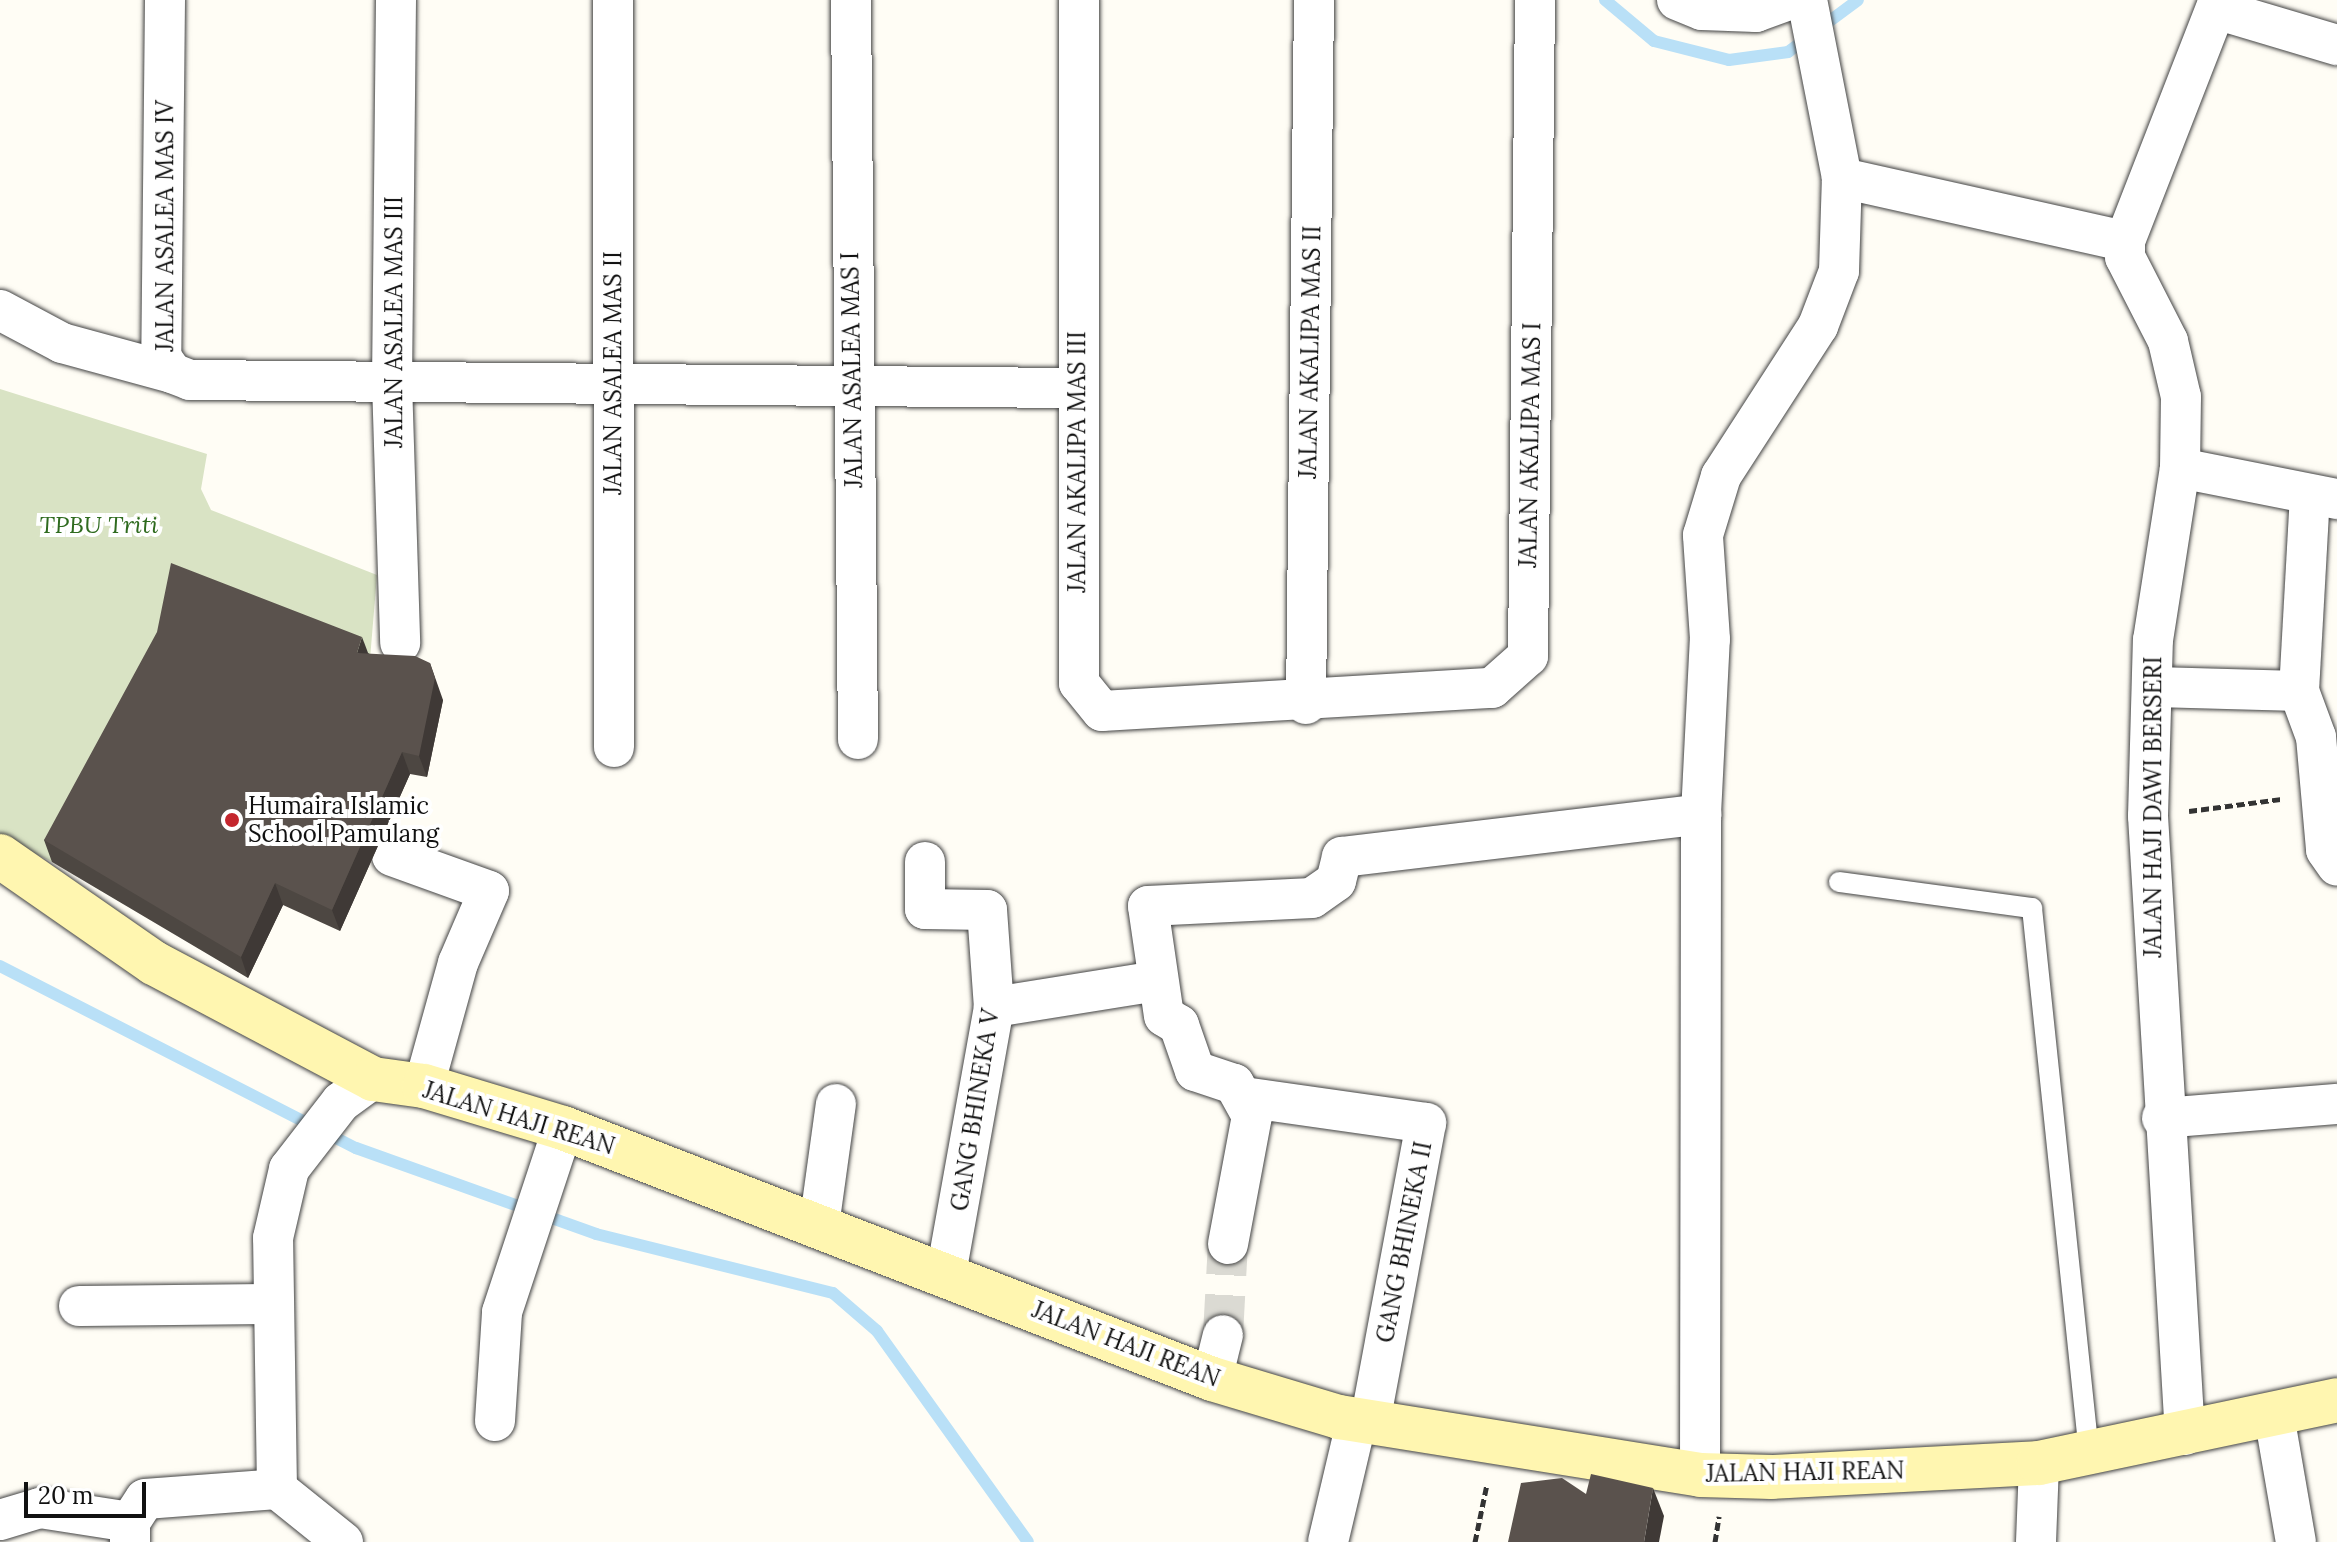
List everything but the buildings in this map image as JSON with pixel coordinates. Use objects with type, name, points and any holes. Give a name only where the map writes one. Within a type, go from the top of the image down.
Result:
[{"type":"street","name":"JALAN ASALEA MAS IV","points":[[165,0],[161,357],[172,373],[190,380],[851,383],[1075,388]]},
{"type":"street","name":"JALAN ASALEA MAS III","points":[[396,0],[392,382],[400,643]]},
{"type":"street","name":"JALAN ASALEA MAS II","points":[[613,0],[614,747]]},
{"type":"street","name":"JALAN ASALEA MAS I","points":[[851,0],[851,383],[858,739]]},
{"type":"street","name":"JALAN AKALIPA MAS III","points":[[1079,0],[1075,388],[1079,683],[1089,700],[1102,711],[1306,704]]},
{"type":"street","name":"JALAN AKALIPA MAS II","points":[[1306,704],[1314,0]]},
{"type":"street","name":"JALAN AKALIPA MAS I","points":[[1306,704],[1492,688],[1528,656],[1535,0]]},
{"type":"street","points":[[1677,0],[1702,10],[1806,14],[1842,178],[1833,294],[1721,476],[1703,535],[1710,639],[1701,814],[1700,1475]]},
{"type":"street","points":[[1842,178],[2125,241],[2218,5],[2337,45]]},
{"type":"street","name":"JALAN HAJI DAWI BERSERI","points":[[2125,241],[2125,257],[2171,355],[2181,397],[2180,468],[2153,640],[2155,687],[2148,816],[2162,1118],[2185,1435]]},
{"type":"street","points":[[0,310],[62,343],[172,373]]},
{"type":"street","points":[[2180,468],[2324,498],[2299,691],[2316,737],[2317,794],[2326,850],[2337,866]]},
{"type":"street","points":[[2155,687],[2299,691]]},
{"type":"street","name":"GANG BHINEKA II","points":[[1328,1542],[1363,1420],[1426,1123],[1244,1097],[1234,1084],[1195,1071],[1179,1025],[1164,1016],[1156,981],[1148,906],[1312,898],[1336,881],[1342,857],[1701,814]]},
{"type":"street","name":"JALAN HAJI REAN","points":[[0,856],[154,963],[357,1091],[424,1086],[563,1128],[946,1273],[1212,1379],[1363,1420],[1700,1475],[2039,1463],[2185,1435],[2337,1400]]},
{"type":"street","points":[[392,856],[489,891],[458,963],[424,1086]]},
{"type":"street","name":"GANG BHINEKA V","points":[[925,862],[925,909],[987,910],[994,1007],[946,1273]]},
{"type":"street","points":[[994,1007],[1156,981]]},
{"type":"street","points":[[277,1489],[269,1304],[273,1238],[289,1169],[310,1140],[357,1091]]},
{"type":"street","points":[[1228,1244],[1252,1116],[1244,1097]]},
{"type":"street","points":[[819,1226],[836,1104]]},
{"type":"street","points":[[2162,1118],[2337,1104]]},
{"type":"street","points":[[495,1421],[502,1312],[563,1128]]},
{"type":"street","points":[[79,1306],[269,1304]]},
{"type":"street","points":[[1212,1379],[1223,1335]]},
{"type":"street","points":[[2274,1415],[2296,1542]]},
{"type":"street","points":[[2036,1542],[2039,1463]]},
{"type":"street","points":[[0,1520],[40,1508],[130,1532],[145,1499],[277,1489],[343,1542]]},
{"type":"lane","points":[[1839,882],[2032,908],[2089,1453]]},
{"type":"path","points":[[2148,816],[2317,794]]},
{"type":"path","points":[[1475,1542],[1494,1443]]},
{"type":"green space","name":"TPBU Triti","points":[[0,389],[207,454],[201,489],[211,510],[377,575],[370,659],[164,654],[52,862],[0,836]]},
{"type":"waterway","points":[[1605,0],[1654,41],[1729,60],[1788,52],[1858,0]]},
{"type":"waterway","points":[[0,966],[356,1148],[596,1234],[833,1293],[877,1331],[1028,1542]]},
{"type":"tunnel","points":[[1223,1335],[1228,1244]]},
{"type":"place","name":"Humaira Islamic School Pamulang","points":[[232,820]]}]
